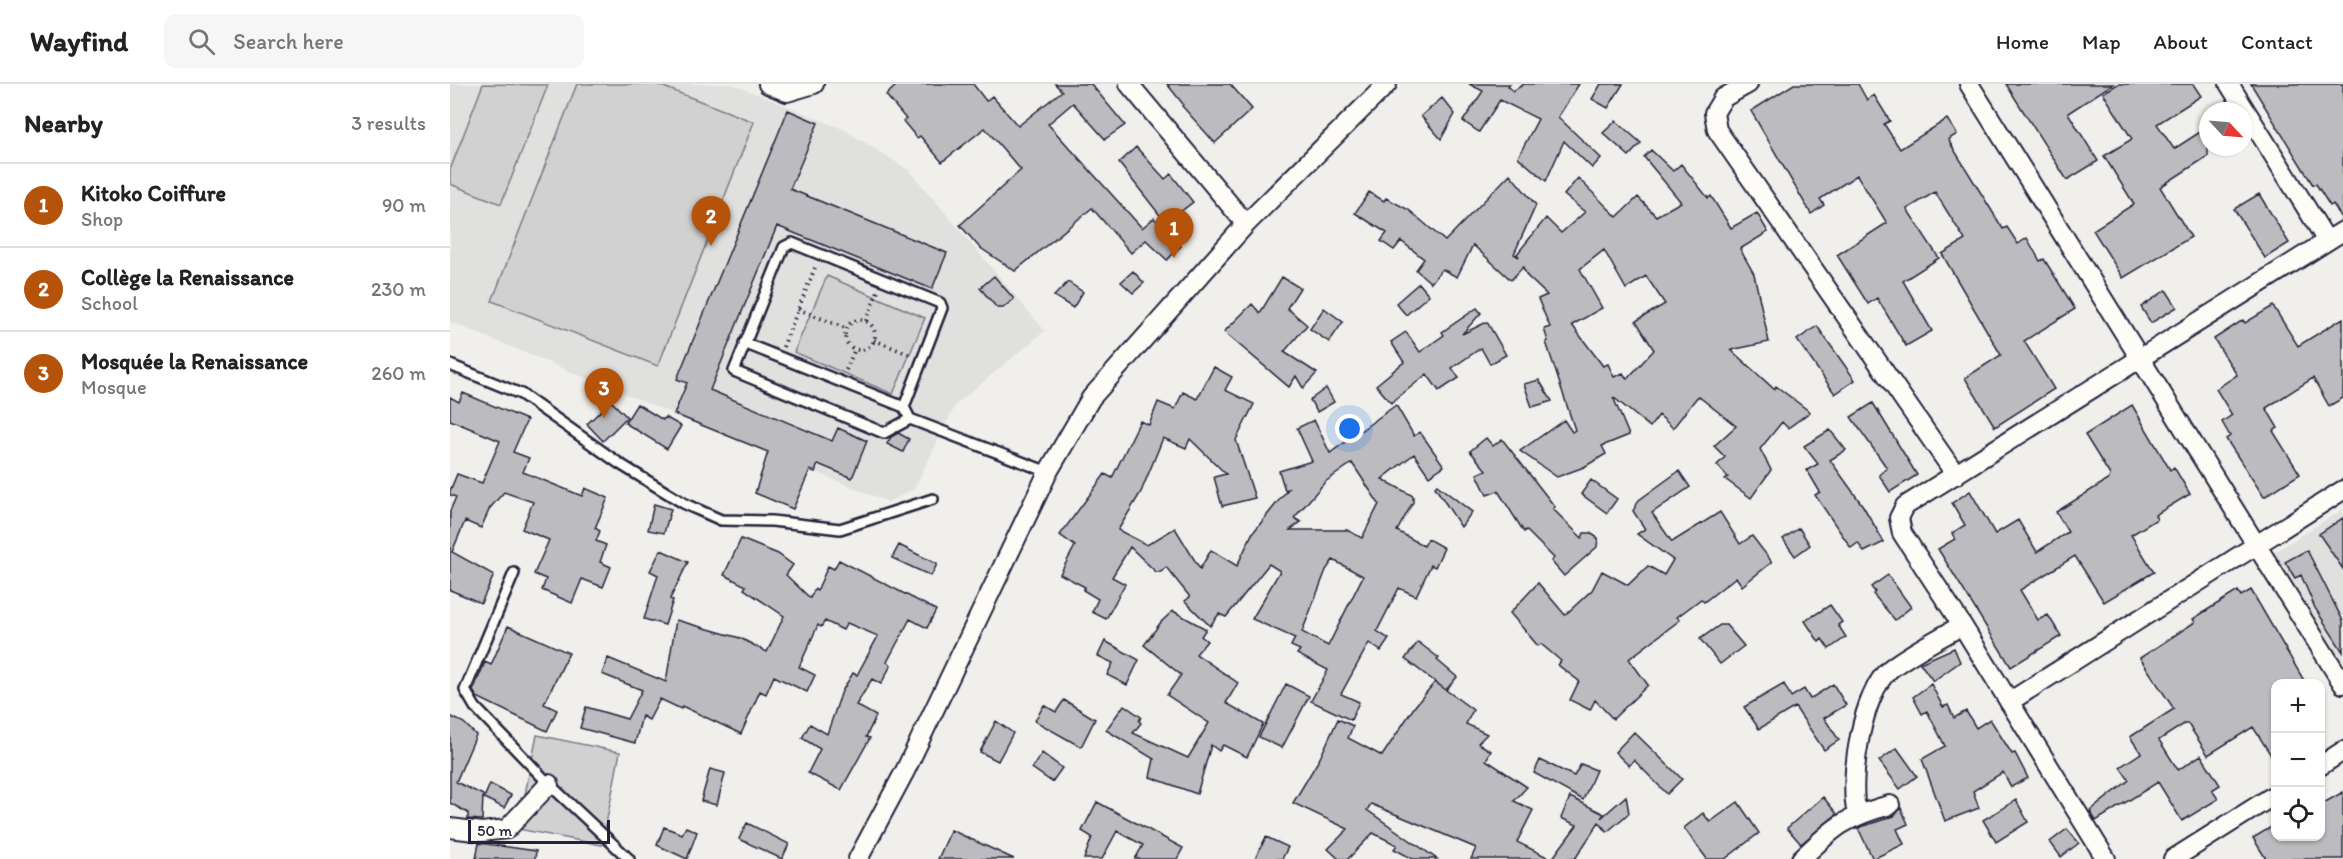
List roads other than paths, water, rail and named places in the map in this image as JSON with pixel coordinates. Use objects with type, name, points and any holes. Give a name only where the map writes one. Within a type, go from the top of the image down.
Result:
[{"type":"street","points":[[768,84],[787,92],[814,84]]},
{"type":"street","points":[[1129,84],[1246,224]]},
{"type":"street","points":[[858,859],[905,771],[1048,472],[1091,398],[1246,224],[1387,84]]},
{"type":"street","points":[[1748,84],[1724,98],[1714,113],[1717,130],[1956,475]]},
{"type":"street","points":[[1969,84],[2343,684]]},
{"type":"street","points":[[2229,84],[2327,241]]},
{"type":"street","points":[[2106,859],[1962,625],[1902,533],[1899,518],[1905,506],[2343,231]]},
{"type":"street","points":[[2009,702],[2343,490]]},
{"type":"street","points":[[1857,814],[1853,786],[1857,743],[1876,687],[1889,669],[1962,625]]},
{"type":"street","points":[[2325,763],[2343,751]]},
{"type":"street","points":[[450,828],[482,832],[507,829],[549,784]]},
{"type":"street","points":[[2173,859],[2271,797]]},
{"type":"street","points":[[1801,859],[1843,821],[1857,814],[1890,805]]},
{"type":"lane","points":[[904,407],[942,308],[940,303],[882,282],[792,243],[784,247],[734,369],[736,373],[884,433],[910,419]]},
{"type":"lane","points":[[744,343],[904,407],[910,419],[1048,472]]},
{"type":"lane","points":[[450,365],[521,394],[620,464],[685,504],[721,520],[772,521],[840,529],[933,499]]},
{"type":"lane","points":[[514,573],[465,690],[475,707],[549,784],[629,859]]},
{"type":"place","name":"Collège la Renaissance","points":[[711,246]]},
{"type":"place","name":"Kitoko Coiffure","points":[[1174,258]]},
{"type":"place","name":"Mosquée la Renaissance","points":[[604,418]]}]
